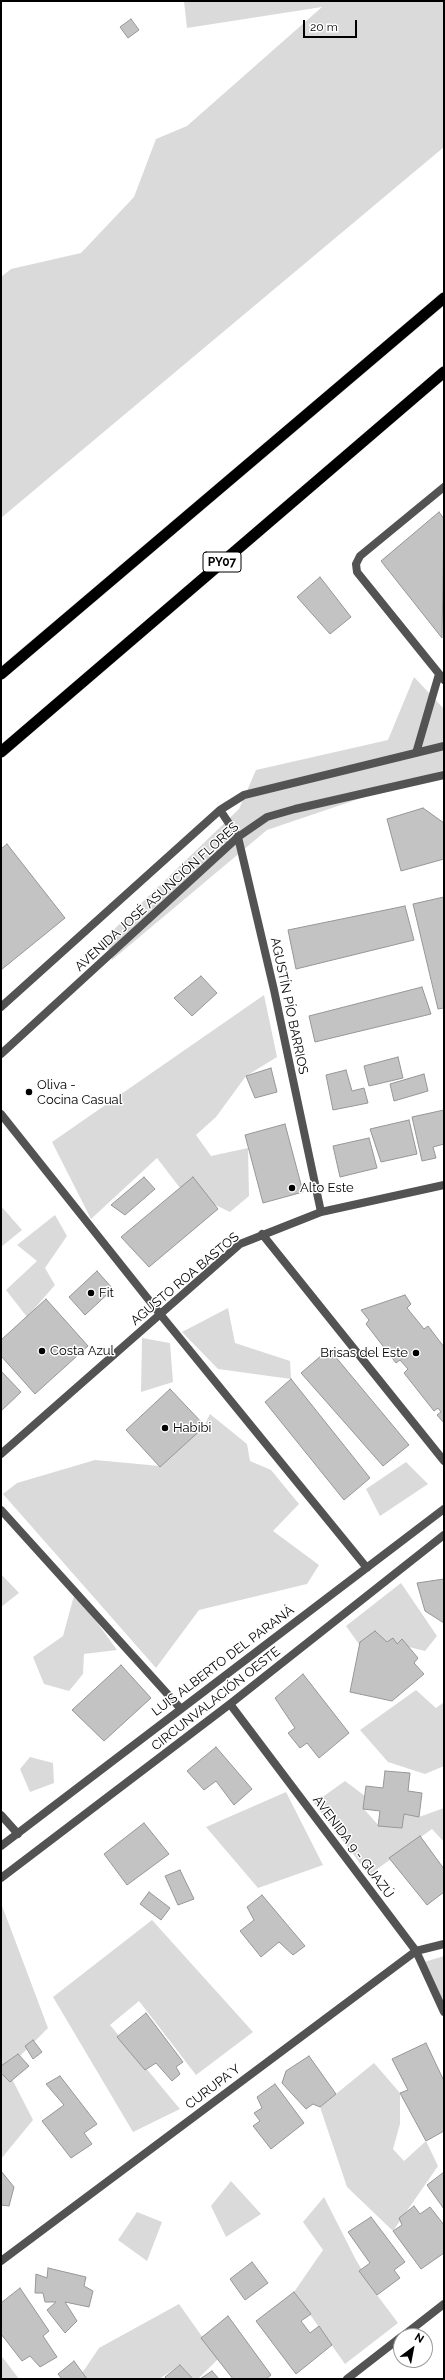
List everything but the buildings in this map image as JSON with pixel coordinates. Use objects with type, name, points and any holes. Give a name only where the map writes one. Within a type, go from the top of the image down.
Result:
[{"type":"highway","points":[[1,674],[444,298]]},
{"type":"highway","name":"PY07","points":[[1,752],[444,372]]},
{"type":"street","points":[[416,753],[441,677],[357,572],[356,564],[360,556],[444,487]]},
{"type":"street","name":"AVENIDA JOSÉ ASUNCIÓN FLORES","points":[[1,1007],[220,810],[244,795],[444,746]]},
{"type":"street","name":"AVENIDA JOSÉ ASUNCIÓN FLORES","points":[[1,1054],[238,837],[267,817],[295,809],[444,775]]},
{"type":"street","name":"AGUSTÍN PÍO BARRIOS","points":[[220,810],[238,837],[272,983],[321,1212]]},
{"type":"street","points":[[1,1114],[160,1314],[367,1568]]},
{"type":"street","name":"AGUSTO ROA BASTOS","points":[[1,1454],[240,1244],[262,1234],[321,1212],[444,1185]]},
{"type":"street","points":[[262,1234],[444,1461]]},
{"type":"street","name":"LUIS ALBERTO DEL PARANÁ","points":[[1,1846],[444,1508]]},
{"type":"street","points":[[1,1510],[181,1709]]},
{"type":"street","name":"CIRCUNVALACIÓN OESTE","points":[[1,1878],[230,1704],[444,1535]]},
{"type":"street","name":"AVENIDA 9 - GUAZÚ","points":[[230,1704],[416,1951],[444,2012]]},
{"type":"street","points":[[1,1815],[18,1834]]},
{"type":"street","name":"CURUPA´Y","points":[[1,2261],[416,1951],[444,1944]]},
{"type":"street","points":[[413,2328],[444,2304]]},
{"type":"street","points":[[347,2379],[393,2344]]},
{"type":"shaded area","points":[[184,1],[444,1],[444,147],[1,518],[1,277],[11,269],[81,253],[134,197],[156,139],[187,126],[322,7],[187,28]]},
{"type":"shaded area","points":[[414,677],[444,709],[444,770],[267,830],[112,960],[105,938],[239,809],[256,770],[388,740]]},
{"type":"shaded area","points":[[264,995],[277,1057],[246,1076],[216,1117],[196,1135],[211,1156],[248,1148],[249,1196],[230,1212],[180,1188],[157,1158],[91,1219],[52,1142]]},
{"type":"shaded area","points":[[1,1206],[22,1230],[1,1247]]},
{"type":"shaded area","points":[[55,1215],[67,1236],[45,1268],[55,1285],[27,1317],[6,1290],[37,1261],[17,1245]]},
{"type":"shaded area","points":[[228,1308],[235,1343],[290,1361],[291,1379],[218,1369],[182,1332]]},
{"type":"shaded area","points":[[142,1338],[170,1343],[173,1382],[141,1392]]},
{"type":"shaded area","points":[[210,1414],[247,1444],[250,1461],[271,1470],[299,1504],[273,1531],[319,1565],[307,1584],[199,1610],[156,1668],[3,1494],[17,1483],[95,1460],[160,1466],[204,1426]]},
{"type":"shaded area","points":[[406,1462],[428,1484],[380,1516],[366,1489]]},
{"type":"shaded area","points":[[1,1574],[19,1593],[1,1607]]},
{"type":"shaded area","points":[[401,1583],[437,1636],[425,1651],[409,1647],[405,1652],[383,1639],[361,1647],[346,1626]]},
{"type":"shaded area","points":[[75,1592],[117,1650],[84,1654],[83,1674],[69,1691],[44,1684],[33,1657],[63,1636]]},
{"type":"shaded area","points":[[416,1690],[436,1708],[444,1702],[444,1766],[425,1774],[388,1762],[360,1730]]},
{"type":"shaded area","points":[[30,1757],[53,1763],[54,1783],[30,1792],[20,1769]]},
{"type":"shaded area","points":[[345,1781],[365,1796],[364,1809],[379,1826],[402,1828],[404,1814],[419,1817],[444,1808],[444,1842],[432,1829],[369,1875],[314,1803]]},
{"type":"shaded area","points":[[286,1792],[323,1865],[258,1888],[206,1827]]},
{"type":"shaded area","points":[[1,1903],[48,2028],[7,2069],[33,2120],[1,2159]]},
{"type":"shaded area","points":[[152,1920],[253,2032],[196,2075],[139,2001],[110,2025],[180,2109],[133,2132],[53,1997]]},
{"type":"shaded area","points":[[444,1956],[444,2003],[424,1962]]},
{"type":"shaded area","points":[[374,2063],[400,2093],[400,2124],[393,2149],[404,2161],[426,2141],[438,2166],[393,2231],[347,2187],[320,2107]]},
{"type":"shaded area","points":[[231,2181],[261,2214],[226,2237],[211,2206]]},
{"type":"shaded area","points":[[324,2197],[356,2260],[377,2295],[398,2323],[345,2364],[294,2292],[323,2250],[303,2222]]},
{"type":"shaded area","points":[[137,2212],[162,2222],[147,2261],[118,2240]]},
{"type":"shaded area","points":[[179,2304],[218,2359],[198,2379],[193,2379],[180,2365],[159,2379],[78,2379],[99,2348]]},
{"type":"shaded area","points":[[1,2356],[4,2359],[19,2379],[1,2379]]},
{"type":"place","name":"Oliva - Cocina Casual","points":[[29,1092]]},
{"type":"place","name":"Alto Este","points":[[292,1188]]},
{"type":"place","name":"Fit","points":[[91,1293]]},
{"type":"place","name":"Costa Azul","points":[[42,1351]]},
{"type":"place","name":"Brisas del Este","points":[[416,1353]]},
{"type":"place","name":"Habibi","points":[[165,1428]]}]
